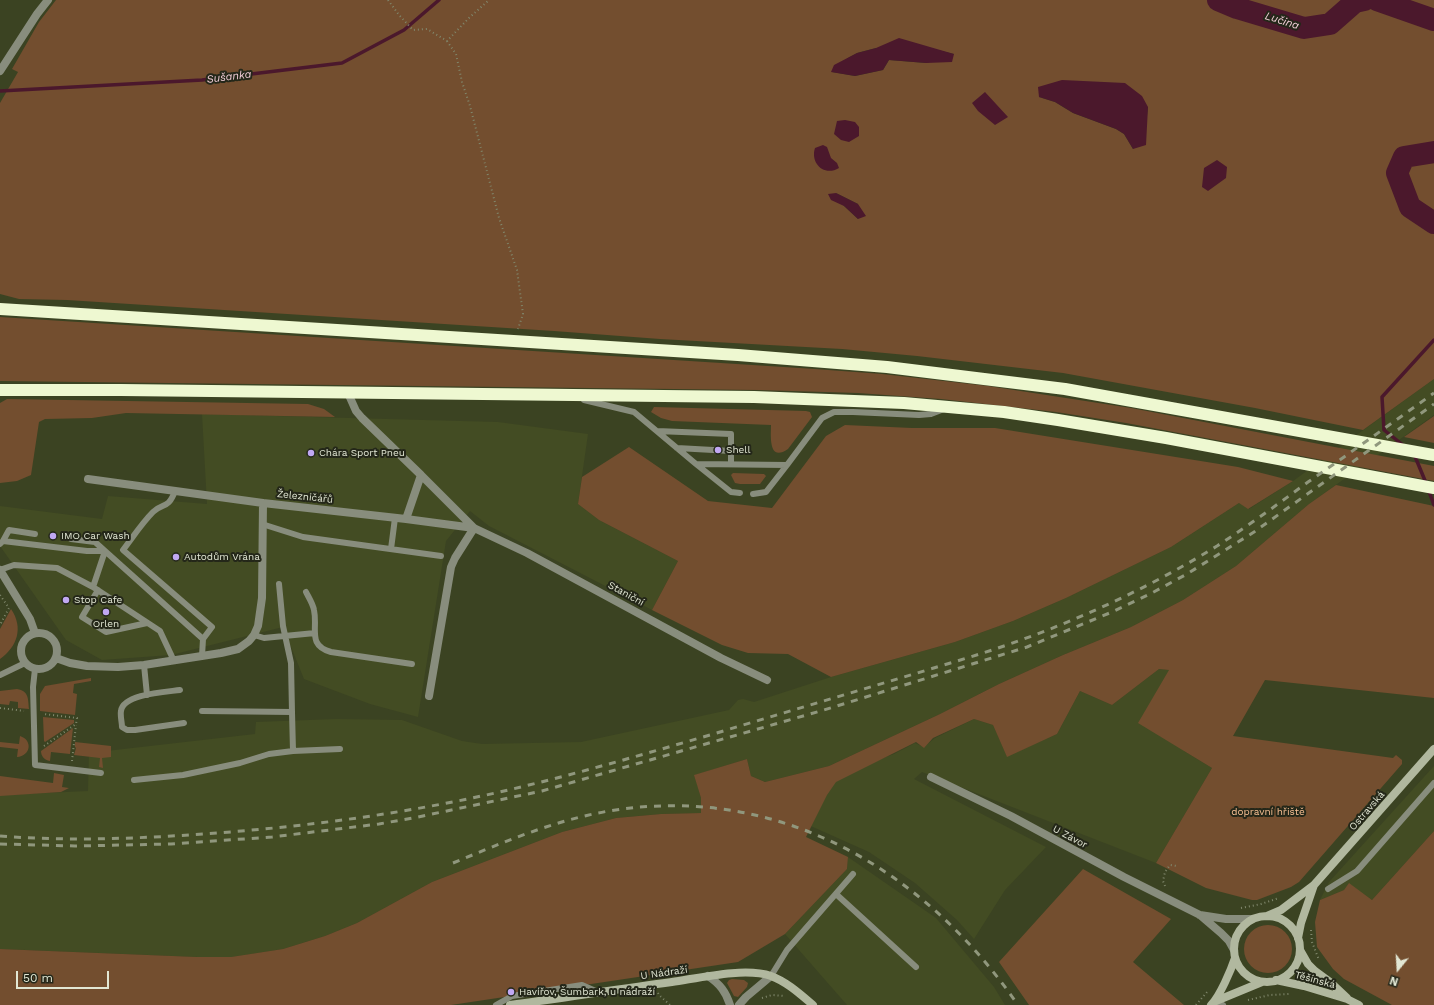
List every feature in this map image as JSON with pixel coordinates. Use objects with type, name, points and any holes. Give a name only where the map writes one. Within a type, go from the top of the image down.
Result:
[{"type":"highway","points":[[0,309],[738,355],[887,367],[1065,389],[1434,455]]},
{"type":"highway","points":[[0,390],[563,395],[856,400],[950,407],[1058,420],[1158,436],[1434,488]]},
{"type":"main road","name":"Ostravská","points":[[1266,916],[1281,910],[1314,885],[1434,749]]},
{"type":"main road","name":"Ostravská","points":[[1298,938],[1301,923],[1314,885]]},
{"type":"main road","points":[[1266,916],[1277,917],[1286,922],[1294,930],[1298,938],[1300,950],[1298,960],[1294,968],[1286,976],[1276,980],[1262,982],[1216,1004],[1230,971],[1234,954],[1235,940],[1238,932],[1244,924],[1252,919],[1266,916]]},
{"type":"main road","name":"Těšínská","points":[[1300,950],[1308,964],[1317,973],[1330,982],[1347,999]]},
{"type":"main road","points":[[1234,954],[1239,967],[1246,975],[1262,982]]},
{"type":"main road","name":"U Nádraží","points":[[511,1005],[708,976],[742,973],[770,976],[796,991],[813,1005]]},
{"type":"main road","name":"Těšínská","points":[[1276,980],[1304,986],[1347,999],[1359,1005]]},
{"type":"street","points":[[0,71],[37,14],[48,0]]},
{"type":"street","points":[[348,393],[356,411],[362,418],[421,474],[406,519]]},
{"type":"street","name":"Staniční","points":[[421,474],[474,528]]},
{"type":"street","points":[[88,479],[263,502]]},
{"type":"street","name":"Železničářů","points":[[254,635],[259,620],[262,598],[263,502],[406,519]]},
{"type":"street","name":"Staniční","points":[[406,519],[474,528],[527,553],[722,658],[767,680]]},
{"type":"street","points":[[429,696],[449,576],[455,558],[474,528]]},
{"type":"street","points":[[0,570],[30,619],[35,633]]},
{"type":"street","points":[[35,633],[45,634],[53,639],[57,648],[56,658],[46,669],[35,669],[25,663],[21,655],[22,646],[27,638],[35,633]]},
{"type":"street","points":[[56,658],[74,664],[87,666],[118,667],[144,665],[221,653],[238,648],[249,641],[254,635]]},
{"type":"street","name":"U Závor","points":[[931,777],[1011,816],[1124,877],[1200,915],[1222,933],[1229,941],[1234,954]]},
{"type":"street","name":"U Závor","points":[[1200,915],[1226,919],[1252,919]]},
{"type":"street","points":[[708,976],[722,987],[727,995],[730,1005]]},
{"type":"street","points":[[739,1005],[770,976]]},
{"type":"lane","points":[[563,395],[634,412],[731,492],[740,493]]},
{"type":"lane","points":[[753,494],[766,492],[822,418],[834,412],[919,416],[931,414],[950,407]]},
{"type":"lane","points":[[657,431],[731,434],[731,464]]},
{"type":"lane","points":[[677,448],[731,451]]},
{"type":"lane","points":[[696,464],[787,465]]},
{"type":"lane","points":[[175,490],[167,505],[154,511],[123,550],[212,627],[203,639],[202,656]]},
{"type":"lane","points":[[391,549],[395,518]]},
{"type":"lane","points":[[262,524],[303,537],[441,556]]},
{"type":"lane","points":[[35,534],[9,530],[1,542],[87,551],[105,551]]},
{"type":"lane","points":[[72,539],[95,542],[203,639]]},
{"type":"lane","points":[[105,551],[96,588],[82,617],[106,632],[147,623]]},
{"type":"lane","points":[[0,570],[14,565],[57,568],[96,588],[160,631],[174,660]]},
{"type":"lane","points":[[278,584],[285,636],[291,663],[293,751]]},
{"type":"lane","points":[[306,592],[314,609],[315,633],[318,645],[324,650],[412,664]]},
{"type":"lane","points":[[254,635],[264,638],[315,633]]},
{"type":"lane","points":[[0,675],[25,663]]},
{"type":"lane","points":[[144,665],[147,695]]},
{"type":"lane","points":[[35,669],[33,688],[36,765],[101,773]]},
{"type":"lane","points":[[180,690],[147,695],[131,700],[124,705],[121,710],[122,727],[127,730],[135,730],[184,724]]},
{"type":"lane","points":[[202,711],[292,712]]},
{"type":"lane","points":[[134,780],[183,775],[240,763],[269,754],[293,751],[340,749]]},
{"type":"lane","points":[[1328,890],[1357,871],[1434,783]]},
{"type":"lane","points":[[770,976],[787,950],[853,874]]},
{"type":"lane","points":[[836,894],[916,967]]},
{"type":"lane","points":[[496,1005],[512,996],[582,985],[598,992]]},
{"type":"path","points":[[388,0],[403,20],[413,30],[427,29],[447,41],[456,54],[462,82],[470,106],[499,218],[517,270],[523,314],[518,330]]},
{"type":"path","points":[[447,41],[489,0]]},
{"type":"path","points":[[0,595],[9,608],[0,625]]},
{"type":"path","points":[[0,708],[26,712]]},
{"type":"path","points":[[44,714],[77,718],[71,770]]},
{"type":"path","points":[[42,740],[42,747],[76,724]]},
{"type":"path","points":[[1170,890],[1163,881],[1164,876],[1170,865],[1177,866]]},
{"type":"path","points":[[1236,908],[1261,904],[1283,896],[1291,902]]},
{"type":"path","points":[[1311,928],[1312,942],[1323,966],[1317,973]]},
{"type":"path","points":[[1196,1005],[1210,989]]},
{"type":"path","points":[[658,992],[659,995],[670,1005]]},
{"type":"path","points":[[1242,1001],[1270,995],[1294,994]]},
{"type":"path","points":[[760,999],[772,995],[785,996]]},
{"type":"shaded area","points":[[899,38],[954,54],[952,62],[926,63],[889,60],[883,70],[855,76],[831,72],[834,65],[857,53],[876,48]]},
{"type":"shaded area","points":[[1062,80],[1125,83],[1142,96],[1148,107],[1146,145],[1133,149],[1124,134],[1116,129],[1073,113],[1055,102],[1039,97],[1038,87]]},
{"type":"shaded area","points":[[985,92],[1008,117],[995,125],[978,111],[972,103]]},
{"type":"shaded area","points":[[845,120],[855,122],[859,127],[859,136],[849,142],[841,140],[834,134],[837,121]]},
{"type":"shaded area","points":[[823,145],[827,147],[831,158],[837,163],[839,168],[828,171],[823,170],[816,163],[814,154],[815,148]]},
{"type":"shaded area","points":[[1217,160],[1227,167],[1226,178],[1208,191],[1202,187],[1204,168]]},
{"type":"shaded area","points":[[836,193],[858,204],[866,216],[858,219],[844,206],[831,200],[828,194]]},
{"type":"shaded area","points":[[1434,379],[1434,415],[1309,504],[1236,566],[1183,600],[1131,627],[1063,655],[999,684],[940,714],[829,766],[765,782],[751,776],[747,759],[695,775],[701,798],[701,813],[661,814],[616,818],[562,832],[432,882],[357,923],[325,936],[283,949],[232,957],[197,957],[0,949],[0,795],[88,791],[89,753],[255,734],[256,722],[336,719],[402,720],[462,741],[482,744],[581,742],[729,710],[738,700],[743,699],[754,702],[831,677],[955,642],[1013,621],[1066,598],[1171,547],[1239,503],[1249,509],[1293,481]]},
{"type":"shaded area","points":[[202,414],[498,422],[588,434],[578,504],[599,520],[678,561],[652,610],[489,526],[470,511],[446,541],[418,717],[370,704],[304,679],[283,627],[171,655],[102,660],[66,640],[0,546],[0,506],[102,519],[108,496],[207,504]]},
{"type":"shaded area","points":[[1159,669],[1170,670],[1184,751],[1212,768],[1156,863],[922,772],[914,779],[1046,847],[1005,890],[974,939],[957,920],[915,883],[869,852],[804,823],[824,780],[894,754],[915,743],[924,747],[935,738],[974,719],[993,725],[1007,756],[1057,734],[1080,691],[1112,705]]},
{"type":"shaded area","points":[[1434,766],[1434,831],[1372,900],[1349,884],[1344,890],[1320,900],[1329,882]]},
{"type":"shaded area","points":[[848,857],[936,918],[994,987],[1005,1005],[847,1005],[785,934],[847,869]]},
{"type":"green space","points":[[56,0],[1434,0],[1434,379],[1363,430],[1255,408],[1063,373],[917,356],[842,349],[660,339],[67,300],[19,299],[0,294],[0,103],[18,72],[12,69],[39,22]],"holes":[[[876,48],[929,48],[954,54],[926,63],[889,60],[883,70],[855,76],[832,72],[848,58],[857,53]],[[1039,97],[1148,107],[1146,124],[1133,149],[1124,134],[1116,129],[1073,113],[1055,102]],[[836,193],[858,204],[858,219],[844,206]]]},
{"type":"green space","points":[[0,317],[815,369],[882,374],[988,386],[1131,408],[1434,466],[1434,481],[1126,423],[1056,412],[941,399],[858,393],[758,390],[0,381]]},
{"type":"green space","points":[[7,399],[308,404],[324,409],[335,417],[126,413],[92,418],[45,419],[39,422],[31,475],[17,481],[0,483],[0,403]]},
{"type":"green space","points":[[654,407],[806,411],[810,412],[812,417],[788,449],[777,453],[772,446],[771,425],[672,421],[661,418],[651,412]]},
{"type":"green space","points":[[1434,416],[1434,443],[1404,437]]},
{"type":"green space","points":[[845,425],[912,428],[995,428],[1238,467],[1293,481],[1248,509],[1239,503],[1171,547],[1066,598],[1013,621],[955,642],[831,677],[788,654],[748,653],[722,645],[652,610],[678,561],[599,520],[578,504],[582,477],[629,447],[708,501],[772,508],[826,436]]},
{"type":"green space","points":[[733,473],[764,474],[766,476],[760,484],[740,484],[735,483],[731,475]]},
{"type":"green space","name":"dopravní hřiště","points":[[1336,485],[1434,506],[1434,698],[1265,680],[1233,736],[1393,758],[1396,755],[1402,760],[1402,764],[1299,882],[1291,887],[1257,900],[1252,900],[1206,888],[1156,863],[1212,768],[1138,723],[1169,670],[1159,669],[1112,705],[1080,691],[1057,734],[1007,757],[993,725],[974,719],[933,738],[924,748],[916,742],[836,782],[827,795],[806,837],[848,857],[847,869],[785,934],[738,962],[451,1005],[0,1005],[0,949],[231,957],[283,949],[325,936],[357,923],[432,882],[562,832],[616,818],[661,814],[701,813],[701,798],[694,775],[747,759],[751,776],[765,782],[829,766],[940,714],[999,684],[1063,655],[1131,627],[1183,600],[1236,566],[1309,504]]},
{"type":"green space","points":[[11,609],[17,623],[17,637],[11,649],[0,659],[0,629]]},
{"type":"green space","points":[[91,678],[91,681],[74,684],[73,693],[77,694],[75,715],[40,711],[40,694],[45,686]]},
{"type":"green space","points":[[17,689],[26,694],[29,709],[18,708],[18,702],[10,701],[9,705],[0,704],[0,691]]},
{"type":"green space","points":[[43,717],[74,720],[74,723],[45,742]]},
{"type":"green space","points":[[73,728],[70,754],[51,752],[50,761],[43,758],[41,751]]},
{"type":"green space","points":[[20,736],[27,741],[29,748],[28,751],[22,756],[17,757],[18,749],[0,747],[0,742],[19,744]]},
{"type":"green space","points":[[75,742],[111,746],[111,757],[102,758],[103,768],[99,767],[100,758],[74,755],[76,748]]},
{"type":"green space","points":[[54,773],[64,775],[62,787],[69,788],[61,792],[0,796],[0,776],[53,783]]},
{"type":"green space","points":[[1434,831],[1434,1005],[1392,1005],[1344,979],[1333,969],[1317,947],[1315,922],[1320,900],[1344,890],[1349,883],[1372,900]]},
{"type":"green space","points":[[1083,869],[1171,919],[1133,962],[1184,1005],[1029,1005],[999,962]]},
{"type":"green space","points":[[1263,925],[1273,925],[1285,932],[1292,944],[1292,954],[1285,966],[1273,973],[1263,973],[1255,969],[1248,962],[1244,954],[1244,944],[1248,936],[1255,929]]},
{"type":"green space","points":[[732,979],[744,980],[748,983],[747,987],[738,997],[734,996],[727,983]]},
{"type":"waterway","name":"Sušanka","points":[[0,91],[202,80],[342,63],[404,30],[439,0]]},
{"type":"waterway","name":"Lučina","points":[[1218,0],[1237,8],[1304,28],[1330,24],[1355,2],[1364,0]]},
{"type":"waterway","name":"Lučina","points":[[1377,0],[1434,20]]},
{"type":"waterway","name":"Lučina","points":[[1434,152],[1404,157],[1397,173],[1410,207],[1434,223]]},
{"type":"waterway","points":[[1403,445],[1384,430],[1382,397],[1434,340]]},
{"type":"waterway","points":[[1414,454],[1426,483]]},
{"type":"waterway","points":[[1428,489],[1434,505]]},
{"type":"railway","points":[[0,836],[47,839],[94,839],[189,835],[268,829],[387,814],[426,807],[504,791],[607,764],[710,735],[967,658],[1032,636],[1096,610],[1157,580],[1217,546],[1252,523],[1434,393]]},
{"type":"railway","points":[[0,844],[75,846],[171,844],[272,837],[379,824],[542,791],[824,710],[1027,647],[1112,612],[1150,594],[1187,574],[1254,532],[1434,404]]},
{"type":"railway","points":[[453,863],[549,826],[609,811],[671,806],[731,810],[788,824],[842,846],[892,876],[938,913],[980,956],[1018,1005]]},
{"type":"place","name":"Shell","points":[[718,450]]},
{"type":"place","name":"Chára Sport Pneu","points":[[311,453]]},
{"type":"place","name":"IMO Car Wash","points":[[53,536]]},
{"type":"place","name":"Autodům Vrána","points":[[176,557]]},
{"type":"place","name":"Stop Cafe","points":[[66,600]]},
{"type":"place","name":"Orlen","points":[[106,612]]},
{"type":"place","name":"Havířov, Šumbark, u nádraží","points":[[511,992]]}]
